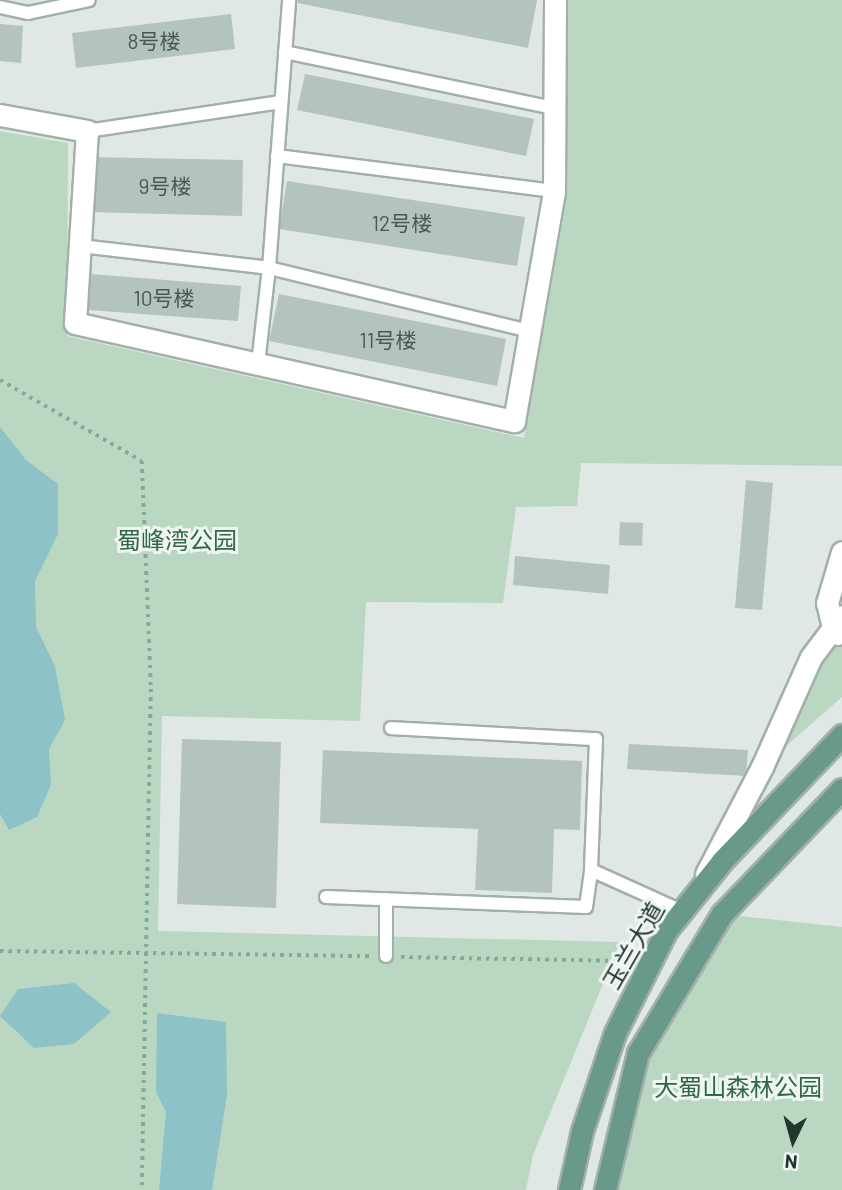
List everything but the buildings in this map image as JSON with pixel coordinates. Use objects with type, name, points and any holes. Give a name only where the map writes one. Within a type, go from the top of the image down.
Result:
[{"type":"main road","name":"玉兰大道","points":[[569,1190],[582,1131],[615,1033],[666,931],[722,861],[842,735]]},
{"type":"main road","points":[[605,1190],[638,1053],[722,914],[842,789]]},
{"type":"street","points":[[0,115],[87,131],[75,323],[514,421],[554,191],[555,0]]},
{"type":"street","points":[[689,903],[762,766],[811,657],[839,627],[827,603],[842,552]]},
{"type":"lane","points":[[0,7],[28,13],[60,3],[89,0]]},
{"type":"lane","points":[[258,363],[269,268],[289,0]]},
{"type":"lane","points":[[285,52],[554,108]]},
{"type":"lane","points":[[87,131],[281,102]]},
{"type":"lane","points":[[277,156],[554,191]]},
{"type":"lane","points":[[80,246],[269,268],[530,331]]},
{"type":"lane","points":[[326,897],[586,907],[591,870],[596,739],[391,728]]},
{"type":"lane","points":[[591,870],[689,903]]},
{"type":"lane","points":[[386,899],[386,956]]},
{"type":"path","points":[[0,380],[142,461],[151,689],[142,1190]]},
{"type":"path","points":[[0,951],[148,951]]},
{"type":"green space","name":"蜀峰湾公园","points":[[568,0],[842,0],[842,466],[581,463],[577,506],[516,507],[503,603],[366,602],[360,721],[162,716],[158,931],[620,942],[533,1155],[526,1190],[0,1190],[0,131],[68,143],[67,336],[524,438],[566,202]]},
{"type":"green space","points":[[842,552],[842,697],[762,767],[833,628]]},
{"type":"green space","name":"大蜀山森林公园","points":[[722,914],[842,927],[842,1190],[605,1190],[638,1053]]},
{"type":"water","points":[[0,427],[26,460],[58,484],[58,534],[35,581],[36,627],[55,666],[65,720],[49,749],[51,785],[37,817],[9,830],[0,814]]},
{"type":"water","points":[[74,983],[111,1012],[74,1044],[34,1048],[0,1016],[18,989]]},
{"type":"water","points":[[157,1013],[226,1022],[227,1095],[212,1190],[159,1190],[166,1112],[156,1092]]}]
